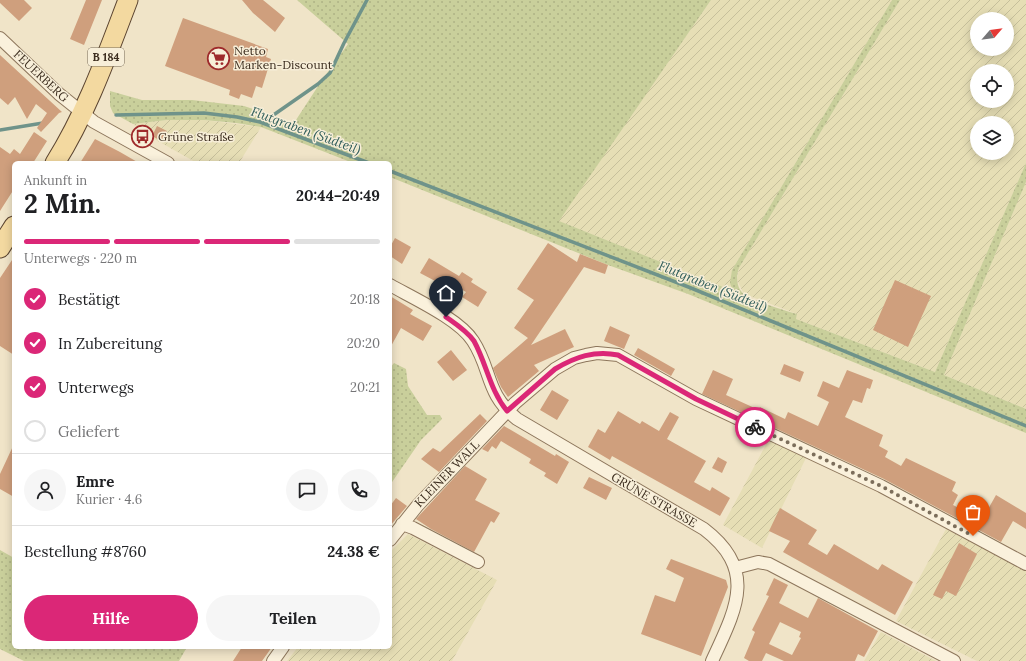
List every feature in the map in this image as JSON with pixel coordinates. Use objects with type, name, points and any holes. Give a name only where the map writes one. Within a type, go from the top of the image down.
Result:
[{"type":"main road","name":"B 184","points":[[56,161],[83,113],[128,0]]},
{"type":"main road","points":[[0,248],[12,229]]},
{"type":"street","name":"FEUERBERG","points":[[0,38],[59,94],[83,113]]},
{"type":"street","points":[[83,113],[94,122],[164,161]]},
{"type":"street","name":"GRÜNE STRASSE","points":[[392,286],[435,310],[466,332],[479,352],[496,397],[507,411],[517,419],[704,529],[727,549],[735,568],[738,593],[712,661]]},
{"type":"street","name":"KLEINER WALL","points":[[392,537],[418,505],[507,411],[555,369],[574,358],[597,353],[618,355],[696,399],[881,486],[1026,564]]},
{"type":"street","points":[[402,524],[413,528],[478,562]]},
{"type":"street","points":[[735,568],[758,562],[769,564],[954,661]]},
{"type":"street","points":[[273,661],[282,649]]},
{"type":"shaded area","points":[[711,0],[892,0],[732,270],[733,291],[558,221]]},
{"type":"shaded area","points":[[900,0],[1026,0],[1026,163],[935,372],[796,319],[797,314],[744,294],[737,280],[739,268]]},
{"type":"shaded area","points":[[167,120],[204,120],[261,127],[240,161],[193,161],[149,136],[133,124]]},
{"type":"shaded area","points":[[1026,182],[1026,409],[944,375]]},
{"type":"shaded area","points":[[769,439],[806,458],[762,548],[723,525]]},
{"type":"shaded area","points":[[946,529],[1026,570],[1026,661],[977,661],[896,621]]},
{"type":"shaded area","points":[[408,534],[497,580],[452,661],[287,661],[296,649],[392,649],[392,550]]},
{"type":"shaded area","points":[[881,632],[936,661],[864,661]]},
{"type":"green space","points":[[297,0],[711,0],[559,221],[733,291],[730,283],[732,270],[892,0],[900,0],[739,268],[737,278],[739,289],[753,299],[797,314],[796,319],[935,372],[1026,163],[1026,182],[944,375],[1026,409],[1026,433],[688,294],[608,265],[392,178],[392,161],[348,161],[261,127],[236,123],[204,120],[167,120],[133,124],[113,113],[110,106],[110,91],[142,100],[192,100],[244,106],[294,123],[348,44]]},
{"type":"green space","points":[[394,363],[406,369],[408,386],[427,415],[440,415],[442,419],[421,440],[392,482],[392,366]]},
{"type":"green space","points":[[0,550],[12,557],[12,649],[186,649],[179,661],[24,661],[0,649]]},
{"type":"building","points":[[0,0],[24,0],[32,8],[19,21],[0,3]]},
{"type":"building","points":[[86,0],[102,0],[84,45],[70,39]]},
{"type":"building","points":[[242,0],[263,0],[285,18],[275,32],[253,13]]},
{"type":"building","name":"Netto Marken-Discount","points":[[183,18],[268,49],[266,57],[271,59],[262,88],[256,86],[252,98],[241,94],[239,99],[229,95],[230,90],[165,66]]},
{"type":"building","points":[[0,55],[62,112],[59,113],[41,132],[37,128],[47,113],[36,104],[27,119],[15,97],[8,105],[0,98]]},
{"type":"building","points":[[157,126],[167,131],[161,141],[152,136]]},
{"type":"building","points":[[34,132],[47,141],[34,161],[12,161],[12,192],[0,211],[0,147],[10,154],[14,149],[20,154]]},
{"type":"building","points":[[95,139],[136,161],[81,161]]},
{"type":"building","points":[[395,238],[411,247],[402,264],[392,257],[392,243]]},
{"type":"building","points":[[548,243],[577,262],[580,254],[608,265],[605,274],[584,267],[531,345],[565,329],[574,347],[534,365],[539,371],[508,397],[501,387],[493,368],[528,338],[514,328],[534,300],[517,289]]},
{"type":"building","points":[[429,258],[459,276],[462,272],[473,279],[471,282],[487,292],[478,307],[462,297],[466,292],[440,277],[437,282],[420,273]]},
{"type":"building","points":[[12,260],[12,354],[0,346],[0,278]]},
{"type":"building","points":[[895,280],[931,296],[908,347],[873,330]]},
{"type":"building","points":[[392,297],[413,310],[410,314],[432,326],[423,341],[401,328],[392,344]]},
{"type":"building","points":[[610,326],[630,335],[624,349],[604,341]]},
{"type":"building","points":[[638,348],[675,369],[671,376],[634,355]]},
{"type":"building","points":[[451,350],[467,370],[453,381],[437,362]]},
{"type":"building","points":[[784,364],[804,372],[800,382],[780,374]]},
{"type":"building","points":[[713,370],[733,379],[726,395],[759,410],[760,407],[785,419],[788,412],[818,426],[829,402],[817,396],[823,381],[839,388],[847,370],[873,380],[870,389],[867,388],[862,403],[853,400],[845,417],[883,435],[879,446],[888,451],[885,457],[901,466],[906,458],[956,482],[952,491],[958,495],[953,505],[982,520],[996,495],[1026,513],[1026,529],[1013,521],[1001,542],[884,479],[702,394]]},
{"type":"building","points":[[552,390],[569,400],[557,420],[540,410]]},
{"type":"building","points":[[618,411],[640,424],[642,421],[659,431],[670,412],[679,417],[667,439],[706,461],[694,482],[710,491],[712,487],[730,498],[720,516],[612,456],[610,460],[588,447],[598,429],[605,433]]},
{"type":"building","points":[[480,414],[487,421],[439,472],[421,459],[433,448],[440,452]]},
{"type":"building","points":[[504,426],[555,456],[556,454],[569,462],[557,484],[544,476],[546,473],[529,463],[531,459],[501,441],[496,449],[492,446],[488,452],[482,449]]},
{"type":"building","points":[[12,448],[12,496],[0,489],[0,474]]},
{"type":"building","points":[[718,457],[727,462],[722,473],[712,468]]},
{"type":"building","points":[[465,466],[487,479],[475,500],[500,513],[494,523],[491,521],[474,552],[431,529],[416,519]]},
{"type":"building","points":[[589,477],[612,488],[606,500],[583,488]]},
{"type":"building","points":[[396,498],[407,506],[392,524],[392,503]]},
{"type":"building","points":[[780,508],[817,530],[808,544],[827,555],[834,544],[878,570],[882,564],[913,582],[895,615],[783,552],[790,541],[769,531]]},
{"type":"building","points":[[959,543],[977,554],[956,596],[946,591],[942,599],[933,595]]},
{"type":"building","points":[[671,559],[726,580],[728,587],[701,656],[641,634],[655,595],[675,602],[684,578],[666,569]]},
{"type":"building","points":[[774,578],[788,585],[779,603],[808,618],[818,598],[878,631],[864,657],[858,654],[855,661],[784,661],[766,653],[762,661],[749,661],[744,658],[755,632],[752,630],[769,596],[766,595]],"holes":[[[780,622],[801,632],[799,637],[801,638],[792,655],[769,644]]]},
{"type":"building","points":[[241,649],[271,649],[262,661],[233,661]]},
{"type":"waterway","points":[[261,121],[272,116],[318,84],[330,73],[367,0]]},
{"type":"waterway","name":"Flutgraben (Südteil)","points":[[116,115],[204,113],[237,117],[260,122],[364,161]]},
{"type":"waterway","name":"Flutgraben (Südteil)","points":[[0,130],[43,123]]},
{"type":"waterway","name":"Flutgraben (Südteil)","points":[[392,172],[691,288],[1026,426]]},
{"type":"way so far","points":[[755,427],[881,486],[973,536]]},
{"type":"place","name":"Netto Marken-Discount","points":[[218,58]]},
{"type":"place","name":"Grüne Straße","points":[[143,137]]},
{"type":"route","points":[[446,317],[466,332],[473,341],[479,352],[491,387],[498,401],[507,411],[555,369],[574,358],[597,353],[609,353],[618,355],[696,399],[755,427]]}]
